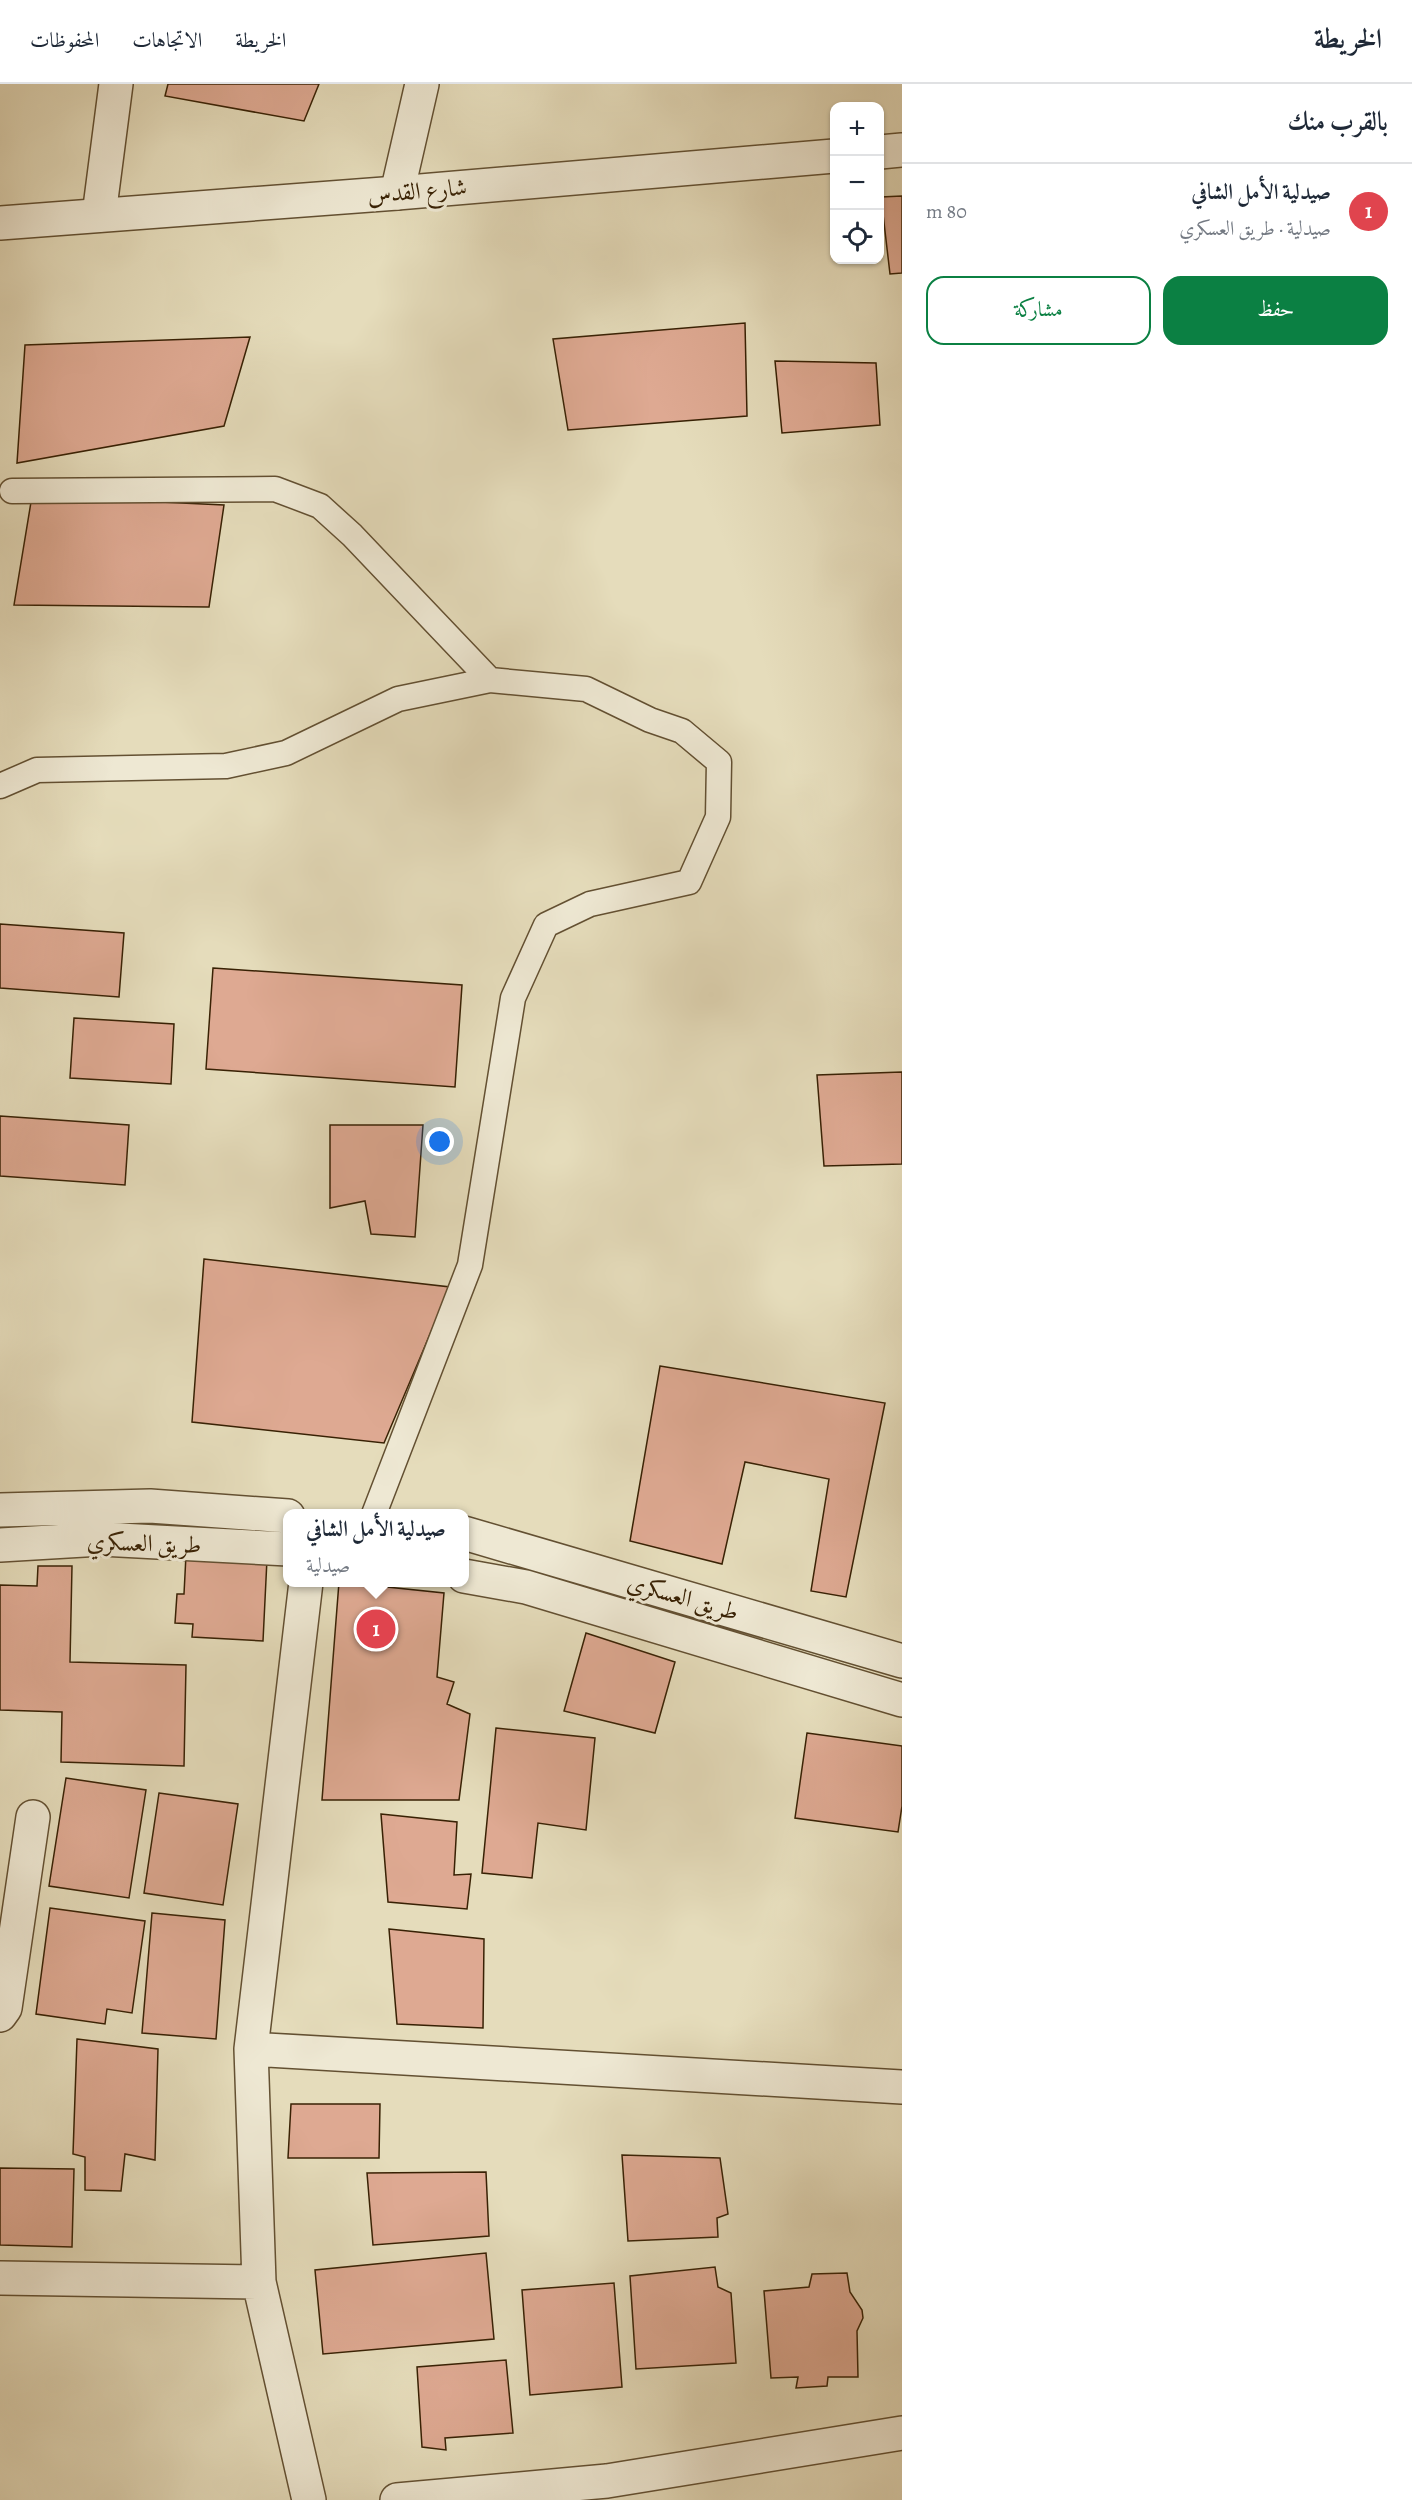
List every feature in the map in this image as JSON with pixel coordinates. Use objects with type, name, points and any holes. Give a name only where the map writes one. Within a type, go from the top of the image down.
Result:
[{"type":"street","points":[[99,215],[116,84]]},
{"type":"street","points":[[397,194],[422,84]]},
{"type":"street","points":[[884,152],[902,150]]},
{"type":"street","name":"شارع القدس","points":[[0,223],[397,194],[830,156]]},
{"type":"street","name":"طريق العسكري","points":[[0,1510],[150,1506],[283,1516]]},
{"type":"street","name":"طريق العسكري","points":[[469,1534],[902,1660]]},
{"type":"street","name":"طريق العسكري","points":[[0,1545],[100,1539],[283,1549]]},
{"type":"street","name":"طريق العسكري","points":[[469,1577],[526,1587],[902,1700]]},
{"type":"street","points":[[305,1587],[251,2049],[259,2282],[309,2500]]},
{"type":"street","points":[[0,2015],[5,2008],[33,1817]]},
{"type":"street","points":[[251,2049],[902,2087]]},
{"type":"street","points":[[0,2278],[259,2282]]},
{"type":"street","points":[[397,2500],[610,2491],[902,2433]]},
{"type":"lane","points":[[12,491],[275,489],[320,506],[352,535],[490,680]]},
{"type":"lane","points":[[0,786],[4,782],[37,770],[226,766],[286,753],[398,699],[490,680],[586,688],[650,720],[682,731],[719,762],[718,816],[689,882],[590,904],[546,926],[513,998],[470,1265],[376,1509]]},
{"type":"building","points":[[168,84],[319,84],[304,121],[165,96]]},
{"type":"building","points":[[902,196],[902,273],[890,274],[884,223],[884,197]]},
{"type":"building","points":[[745,323],[747,416],[568,430],[553,339]]},
{"type":"building","points":[[250,337],[224,426],[17,463],[25,345]]},
{"type":"building","points":[[775,361],[876,363],[880,425],[782,433]]},
{"type":"building","points":[[32,496],[224,505],[209,607],[14,605]]},
{"type":"building","points":[[0,924],[124,933],[119,997],[0,988]]},
{"type":"building","points":[[213,968],[462,985],[455,1087],[206,1069]]},
{"type":"building","points":[[74,1018],[174,1024],[171,1084],[70,1078]]},
{"type":"building","points":[[902,1072],[902,1164],[824,1166],[817,1075]]},
{"type":"building","points":[[0,1116],[129,1125],[125,1185],[0,1176]]},
{"type":"building","points":[[330,1125],[423,1125],[415,1237],[371,1234],[365,1201],[330,1208]]},
{"type":"building","points":[[204,1259],[450,1287],[384,1443],[192,1422]]},
{"type":"building","points":[[660,1366],[885,1403],[846,1597],[811,1591],[829,1479],[745,1462],[722,1564],[630,1541]]},
{"type":"building","points":[[186,1555],[267,1559],[263,1641],[192,1637],[193,1624],[175,1623],[177,1594],[184,1594]]},
{"type":"building","points":[[38,1566],[72,1566],[70,1662],[186,1665],[184,1766],[61,1762],[62,1712],[0,1710],[0,1585],[37,1586]]},
{"type":"building","points":[[339,1587],[387,1587],[444,1593],[437,1677],[454,1682],[447,1704],[470,1714],[459,1800],[322,1800]]},
{"type":"building","points":[[586,1633],[675,1662],[655,1733],[564,1711]]},
{"type":"building","points":[[496,1728],[595,1738],[586,1830],[538,1823],[532,1878],[482,1873]]},
{"type":"building","points":[[807,1733],[902,1746],[902,1806],[898,1832],[795,1818]]},
{"type":"building","points":[[66,1778],[146,1790],[129,1898],[49,1886]]},
{"type":"building","points":[[159,1793],[238,1804],[223,1905],[144,1893]]},
{"type":"building","points":[[381,1814],[457,1822],[454,1875],[471,1874],[467,1909],[388,1902]]},
{"type":"building","points":[[50,1908],[145,1921],[132,2013],[107,2009],[105,2024],[36,2014]]},
{"type":"building","points":[[152,1913],[225,1920],[216,2039],[142,2033]]},
{"type":"building","points":[[389,1929],[484,1939],[483,2028],[397,2024]]},
{"type":"building","points":[[77,2039],[158,2049],[155,2160],[125,2154],[121,2191],[85,2190],[85,2157],[73,2154]]},
{"type":"building","points":[[291,2104],[380,2104],[379,2158],[288,2158]]},
{"type":"building","points":[[622,2155],[720,2158],[728,2214],[717,2218],[718,2237],[628,2241]]},
{"type":"building","points":[[0,2168],[74,2169],[72,2247],[0,2245]]},
{"type":"building","points":[[486,2172],[489,2236],[373,2245],[367,2173]]},
{"type":"building","points":[[486,2253],[494,2339],[323,2354],[315,2270]]},
{"type":"building","points":[[715,2267],[718,2287],[731,2293],[736,2363],[636,2369],[630,2276]]},
{"type":"building","points":[[847,2273],[850,2292],[862,2310],[863,2318],[857,2331],[858,2377],[828,2377],[827,2386],[796,2388],[798,2377],[771,2378],[764,2291],[809,2287],[812,2274]]},
{"type":"building","points":[[614,2283],[622,2387],[530,2395],[522,2290]]},
{"type":"building","points":[[506,2360],[513,2433],[445,2438],[446,2450],[422,2447],[417,2367]]},
{"type":"place","name":"صيدلية الأمل الشافي","points":[[376,1629]]}]
